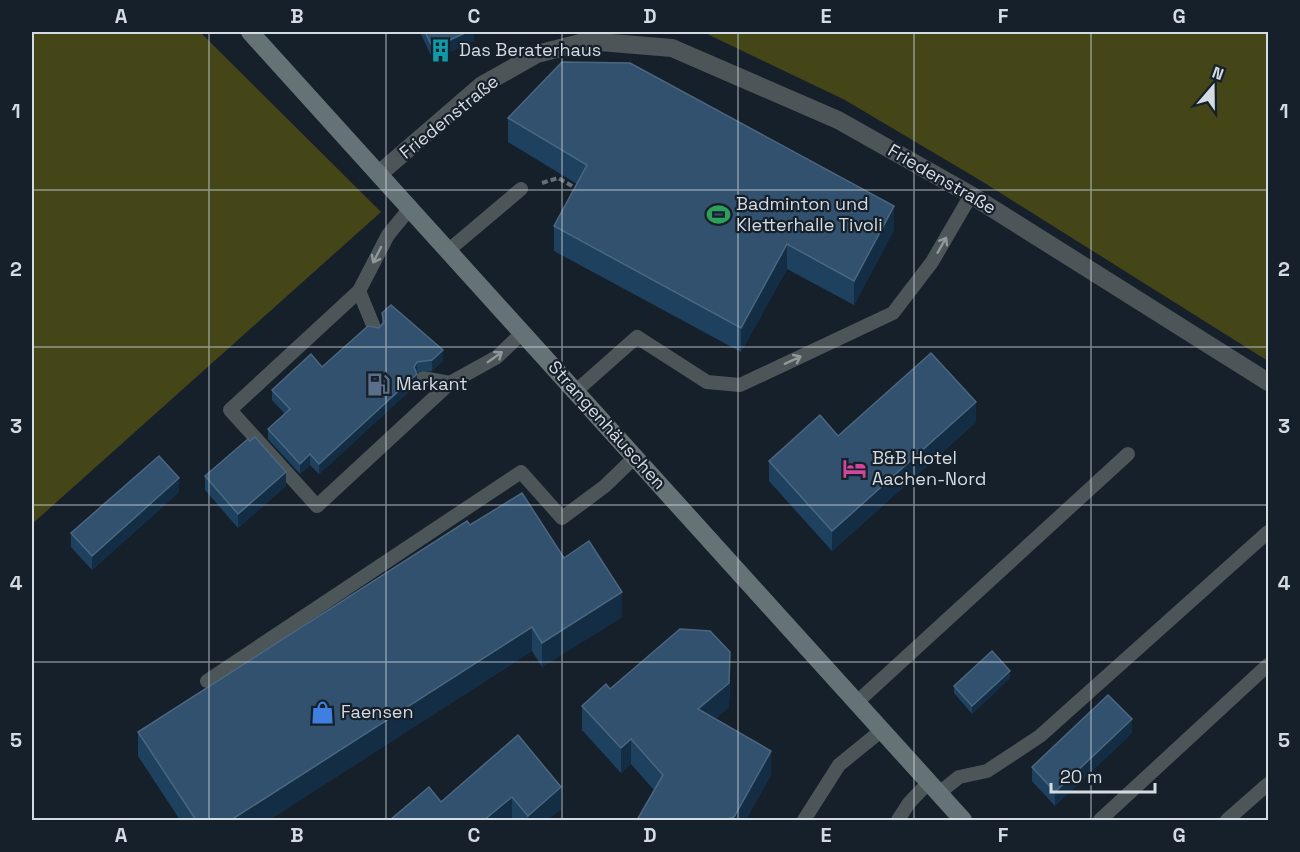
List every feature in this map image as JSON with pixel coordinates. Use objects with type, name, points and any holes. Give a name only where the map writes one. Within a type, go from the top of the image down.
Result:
[{"type":"street","name":"Strangenhäuschen","points":[[250,32],[450,249],[961,820]]},
{"type":"street","name":"Friedenstraße","points":[[380,173],[482,85],[537,54],[587,36],[672,48],[838,120],[971,195],[1269,382]]},
{"type":"lane","points":[[450,249],[521,189]]},
{"type":"lane","points":[[576,391],[637,337],[707,382],[740,385],[892,313],[932,262],[971,195]]},
{"type":"lane","points":[[411,207],[388,235],[359,291],[230,410],[318,506],[450,383],[497,357],[523,332]]},
{"type":"lane","points":[[359,291],[375,330]]},
{"type":"lane","points":[[423,378],[450,383]]},
{"type":"lane","points":[[856,703],[1128,454]]},
{"type":"lane","points":[[207,681],[521,472],[562,518],[605,486],[636,456]]},
{"type":"lane","points":[[898,820],[909,803],[934,788],[959,777],[987,771],[1040,736],[1269,532]]},
{"type":"lane","points":[[1100,820],[1269,665]]},
{"type":"lane","points":[[804,820],[839,765],[882,730]]},
{"type":"lane","points":[[1227,820],[1269,784]]},
{"type":"path","points":[[558,178],[585,193]]},
{"type":"shaded area","points":[[32,32],[200,32],[381,212],[32,524]]},
{"type":"shaded area","points":[[703,32],[1268,32],[1268,361],[983,182],[845,100]]},
{"type":"building","points":[[425,32],[467,32],[433,48]]},
{"type":"building","name":"Badminton und Kletterhalle Tivoli","points":[[562,62],[630,63],[894,206],[854,281],[787,244],[741,328],[554,226],[587,165],[508,118]]},
{"type":"building","points":[[391,305],[443,350],[432,360],[417,362],[414,367],[417,374],[319,464],[310,454],[300,464],[268,429],[290,409],[272,390],[311,354],[322,367],[368,326],[379,328],[384,322],[382,313]]},
{"type":"building","name":"B&B Hotel Aachen-Nord","points":[[931,353],[976,402],[832,531],[769,461],[820,415],[838,436]]},
{"type":"building","points":[[255,437],[286,472],[238,514],[205,476],[248,439],[250,441]]},
{"type":"building","points":[[159,456],[179,478],[92,556],[71,533]]},
{"type":"building","name":"Faensen","points":[[522,493],[564,558],[589,541],[622,592],[542,643],[532,627],[231,820],[196,820],[138,732],[467,521],[470,525]]},
{"type":"building","points":[[680,629],[710,631],[730,652],[729,683],[698,709],[771,751],[734,817],[722,820],[637,820],[663,775],[631,739],[621,748],[582,706],[606,684],[610,689]]},
{"type":"building","points":[[992,651],[1010,671],[972,706],[954,686]]},
{"type":"building","points":[[1108,695],[1132,719],[1055,792],[1032,767]]},
{"type":"building","points":[[518,735],[561,787],[528,816],[512,797],[484,820],[390,820],[429,787],[441,802]]},
{"type":"place","name":"Das Beraterhaus","points":[[441,50]]},
{"type":"place","name":"Badminton und Kletterhalle Tivoli","points":[[718,214]]},
{"type":"place","name":"Markant","points":[[378,384]]},
{"type":"place","name":"B&B Hotel Aachen-Nord","points":[[854,468]]},
{"type":"place","name":"Faensen","points":[[323,712]]}]
